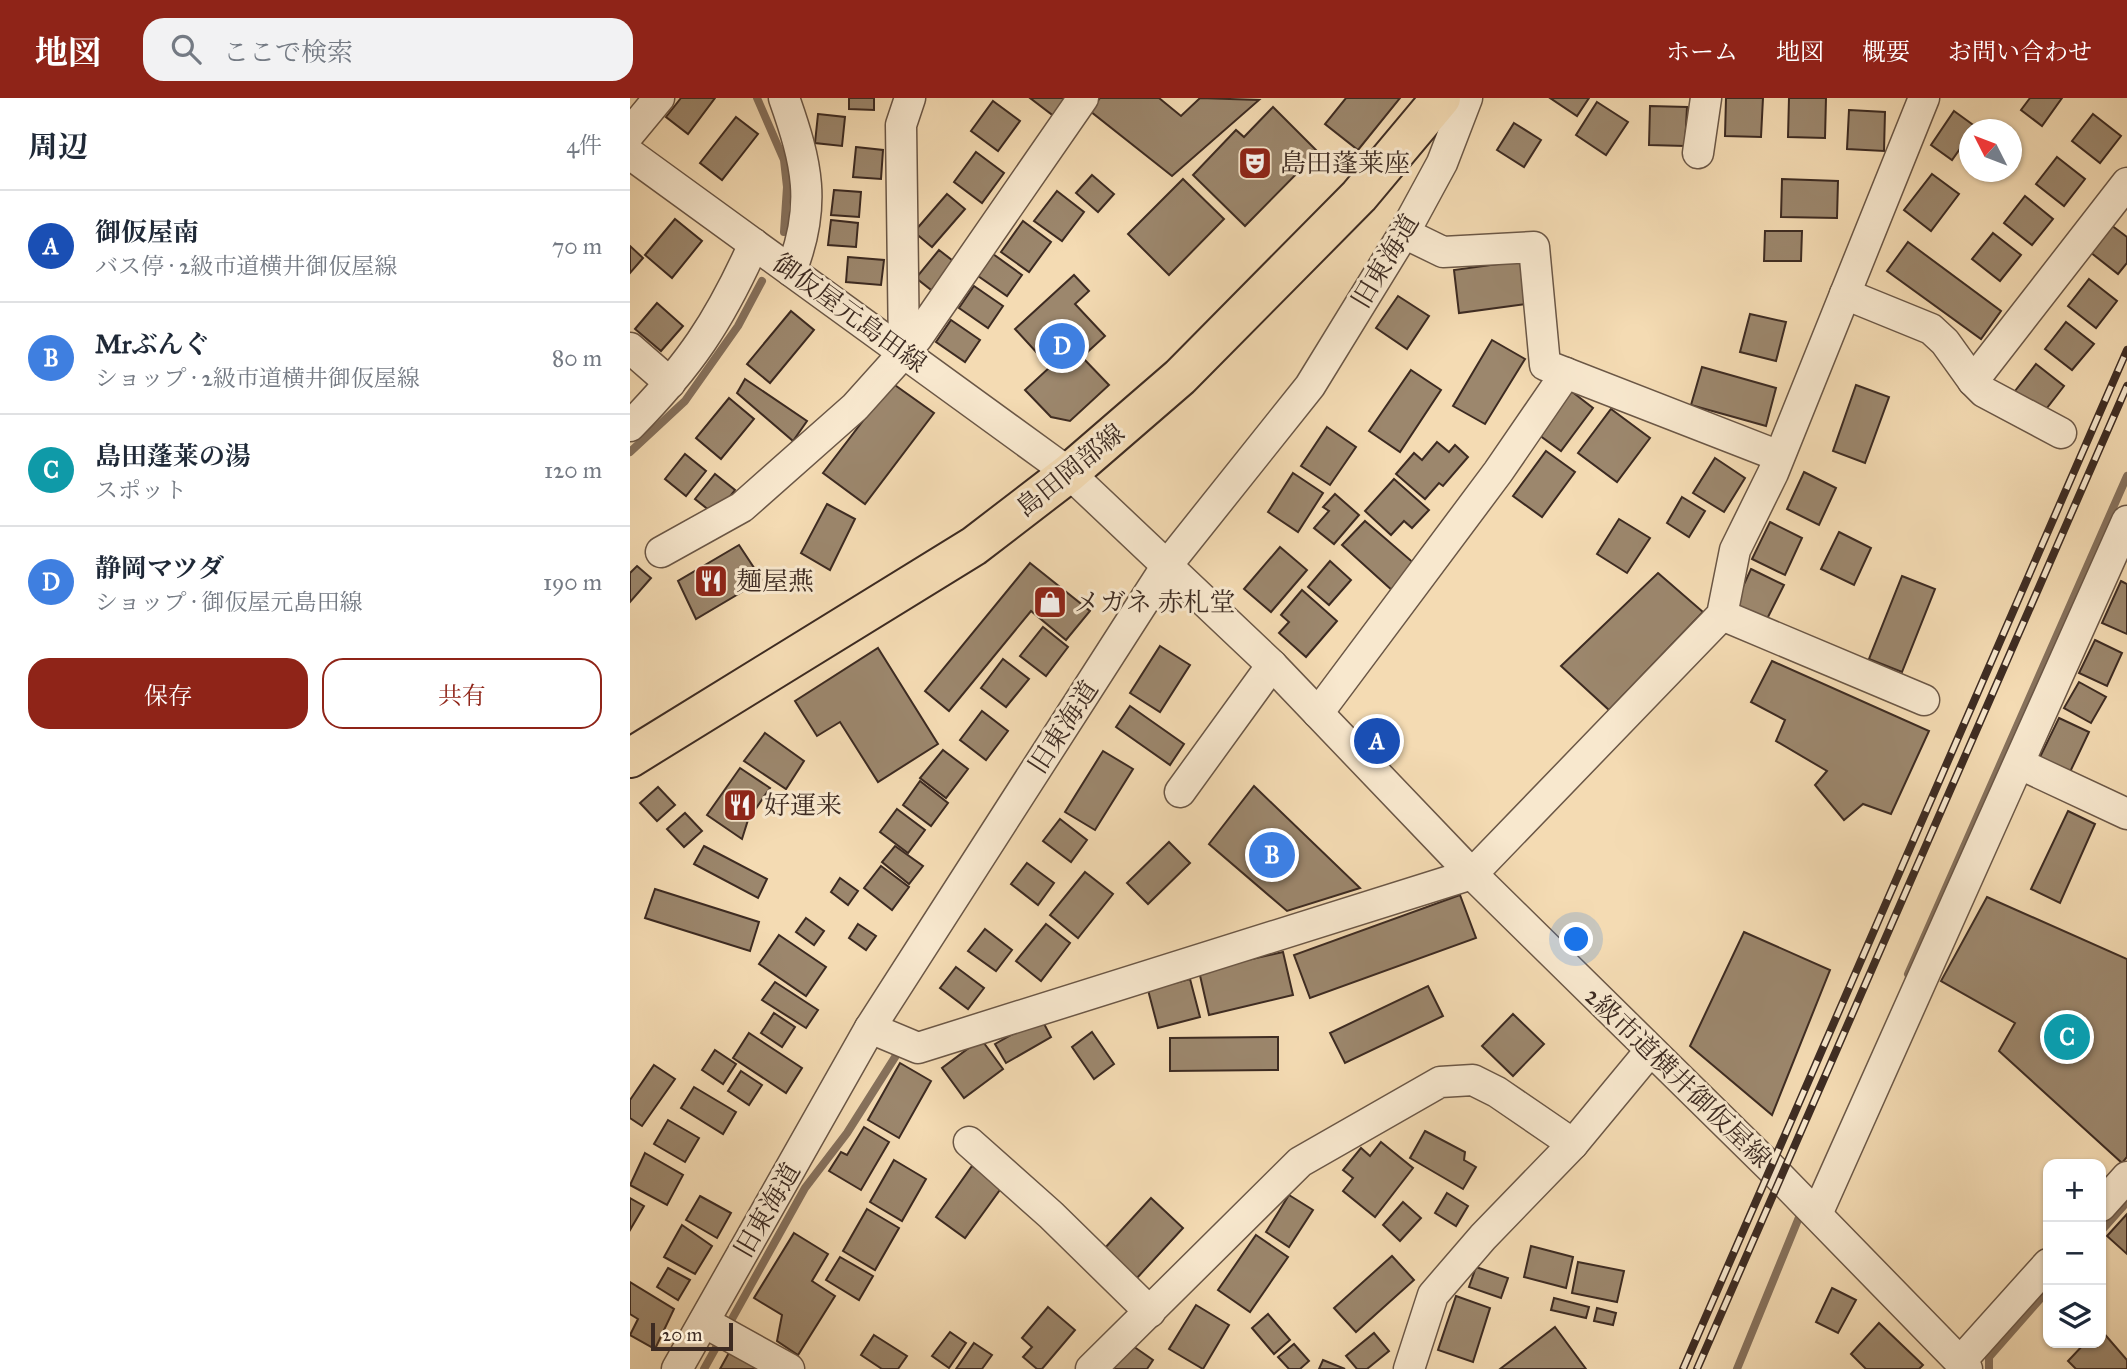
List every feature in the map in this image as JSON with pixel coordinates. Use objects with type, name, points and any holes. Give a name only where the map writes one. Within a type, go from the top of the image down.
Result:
[{"type":"main road","name":"島田岡部線","points":[[630,758],[974,546],[1069,473],[1181,377],[1359,196],[1441,98]]},
{"type":"street","points":[[630,133],[659,98]]},
{"type":"street","points":[[784,98],[807,177],[804,236],[792,271]]},
{"type":"street","points":[[904,352],[901,125],[910,98]]},
{"type":"street","points":[[661,552],[741,507],[855,407],[917,338],[1083,98]]},
{"type":"street","name":"旧東海道","points":[[677,1369],[870,1028],[1168,565],[1310,386],[1404,233],[1442,163],[1466,98]]},
{"type":"street","points":[[1698,153],[1706,98]]},
{"type":"street","points":[[870,1028],[918,1048],[1472,874],[1722,614],[1735,550],[1779,456],[1924,98]]},
{"type":"street","name":"御仮屋元島田線","points":[[630,154],[1069,473],[1168,565]]},
{"type":"street","points":[[1973,382],[2127,183]]},
{"type":"street","points":[[1404,233],[1443,252],[1534,247],[1545,365],[1779,456]]},
{"type":"street","points":[[630,426],[696,353],[726,305],[754,244]]},
{"type":"street","points":[[1845,294],[1931,329],[1945,342],[1973,382],[1984,391],[2061,433]]},
{"type":"street","points":[[630,348],[670,383]]},
{"type":"street","points":[[1318,713],[1498,472],[1566,373]]},
{"type":"street","points":[[1817,1214],[2127,521]]},
{"type":"street","name":"2級市道横井御仮屋線","points":[[1168,565],[1272,665],[1472,874],[1817,1214],[1964,1366]]},
{"type":"street","points":[[1722,614],[1924,700]]},
{"type":"street","points":[[1180,792],[1272,665]]},
{"type":"street","points":[[2020,764],[2127,814]]},
{"type":"street","points":[[1409,1369],[1433,1295],[1483,1237],[1573,1144],[1650,1051]]},
{"type":"street","points":[[1091,1369],[1300,1162],[1440,1082],[1473,1080],[1497,1092],[1573,1144]]},
{"type":"street","points":[[969,1142],[1051,1215],[1150,1312]]},
{"type":"street","points":[[2106,1200],[2127,1177]]},
{"type":"street","points":[[1964,1366],[2043,1270]]},
{"type":"street","points":[[704,1322],[789,1369]]},
{"type":"building","points":[[681,98],[715,98],[688,134],[666,117]]},
{"type":"building","points":[[849,98],[874,98],[874,110],[849,109]]},
{"type":"building","points":[[1030,98],[1070,98],[1055,117]]},
{"type":"building","points":[[1100,98],[1159,98],[1181,116],[1200,98],[1259,100],[1172,176],[1090,111]]},
{"type":"building","points":[[1346,98],[1400,98],[1358,150],[1325,124]]},
{"type":"building","points":[[1550,98],[1589,98],[1577,116]]},
{"type":"building","points":[[1726,98],[1763,98],[1761,137],[1725,136]]},
{"type":"building","points":[[1789,98],[1826,98],[1825,138],[1788,137]]},
{"type":"building","points":[[2030,98],[2062,98],[2042,126],[2021,110]]},
{"type":"building","points":[[993,101],[1020,121],[998,151],[971,131]]},
{"type":"building","points":[[1597,102],[1628,122],[1606,155],[1576,135]]},
{"type":"building","points":[[1650,106],[1687,107],[1685,146],[1649,145]]},
{"type":"building","name":"島田蓬莱座","points":[[1273,107],[1318,152],[1245,226],[1193,175],[1236,130],[1244,137]]},
{"type":"building","points":[[1849,110],[1885,112],[1884,151],[1847,149]]},
{"type":"building","points":[[1954,111],[1965,119],[1959,119],[1959,150],[1952,160],[1931,145]]},
{"type":"building","points":[[818,114],[845,117],[842,146],[815,143]]},
{"type":"building","points":[[2093,114],[2121,136],[2100,163],[2072,141]]},
{"type":"building","points":[[736,117],[758,134],[722,180],[700,163]]},
{"type":"building","points":[[1514,123],[1541,140],[1524,167],[1497,150]]},
{"type":"building","points":[[856,147],[883,150],[881,179],[853,177]]},
{"type":"building","points":[[976,152],[1004,173],[982,203],[954,182]]},
{"type":"building","points":[[2057,157],[2085,179],[2064,206],[2036,184]]},
{"type":"building","points":[[1932,174],[1959,194],[1931,231],[1904,210]]},
{"type":"building","points":[[1092,175],[1114,194],[1098,212],[1076,193]]},
{"type":"building","points":[[1183,179],[1224,219],[1169,275],[1128,234]]},
{"type":"building","points":[[1782,179],[1838,181],[1837,218],[1781,217]]},
{"type":"building","points":[[834,190],[861,192],[859,217],[831,215]]},
{"type":"building","points":[[1057,191],[1084,212],[1062,241],[1034,221]]},
{"type":"building","points":[[947,194],[965,209],[932,247],[914,232]]},
{"type":"building","points":[[2025,196],[2053,219],[2032,245],[2004,223]]},
{"type":"building","points":[[675,219],[702,241],[672,278],[645,255]]},
{"type":"building","points":[[831,220],[858,223],[856,247],[828,245]]},
{"type":"building","points":[[1023,221],[1051,242],[1029,272],[1001,252]]},
{"type":"building","points":[[2111,225],[2127,237],[2127,263],[2118,274],[2090,252]]},
{"type":"building","points":[[1765,231],[1802,231],[1801,261],[1764,261]]},
{"type":"building","points":[[1993,233],[2021,255],[2000,281],[1972,259]]},
{"type":"building","points":[[1908,242],[2001,311],[1981,339],[1887,271]]},
{"type":"building","points":[[630,246],[643,258],[630,273]]},
{"type":"building","points":[[939,250],[957,264],[935,293],[916,278]]},
{"type":"building","points":[[993,254],[1022,275],[1007,296],[978,276]]},
{"type":"building","points":[[848,257],[884,260],[881,285],[846,282]]},
{"type":"building","points":[[1520,261],[1526,304],[1459,313],[1454,270]]},
{"type":"building","points":[[1074,275],[1089,291],[1075,304],[1105,336],[1082,357],[1109,385],[1070,421],[1051,417],[1025,390],[1050,367],[1015,329]]},
{"type":"building","points":[[2089,279],[2117,301],[2096,328],[2068,306]]},
{"type":"building","points":[[974,286],[1003,306],[988,328],[959,308]]},
{"type":"building","points":[[1398,296],[1429,316],[1407,349],[1376,328]]},
{"type":"building","points":[[657,303],[683,326],[661,351],[635,329]]},
{"type":"building","points":[[791,311],[814,330],[770,383],[747,364]]},
{"type":"building","points":[[1750,314],[1786,322],[1776,361],[1740,352]]},
{"type":"building","points":[[951,320],[980,340],[965,362],[936,342]]},
{"type":"building","points":[[2066,322],[2094,344],[2072,370],[2045,349]]},
{"type":"building","points":[[1492,340],[1525,359],[1485,424],[1453,406]]},
{"type":"building","points":[[2036,364],[2064,386],[2043,413],[2015,391]]},
{"type":"building","points":[[1702,367],[1776,388],[1766,426],[1691,405]]},
{"type":"building","points":[[1411,370],[1441,390],[1400,452],[1369,431]]},
{"type":"building","points":[[745,379],[807,421],[793,441],[737,393]]},
{"type":"building","points":[[892,383],[934,413],[865,504],[823,473]]},
{"type":"building","points":[[1856,385],[1889,397],[1865,463],[1833,451]]},
{"type":"building","points":[[1571,391],[1593,408],[1561,451],[1539,435]]},
{"type":"building","points":[[729,398],[754,419],[721,459],[696,438]]},
{"type":"building","points":[[1611,409],[1650,438],[1617,482],[1578,453]]},
{"type":"building","points":[[1327,427],[1356,447],[1330,485],[1301,466]]},
{"type":"building","points":[[1437,442],[1449,452],[1455,445],[1468,457],[1443,486],[1439,483],[1425,499],[1396,474],[1414,453],[1422,460]]},
{"type":"building","points":[[1546,451],[1575,472],[1542,517],[1513,496]]},
{"type":"building","points":[[685,454],[706,471],[686,496],[665,479]]},
{"type":"building","points":[[1715,458],[1745,478],[1724,512],[1693,493]]},
{"type":"building","points":[[1804,472],[1836,488],[1819,525],[1787,509]]},
{"type":"building","points":[[1293,473],[1323,493],[1298,532],[1268,512]]},
{"type":"building","points":[[715,474],[735,490],[715,515],[695,499]]},
{"type":"building","points":[[1394,479],[1429,510],[1412,528],[1404,521],[1391,535],[1365,511]]},
{"type":"building","points":[[1335,494],[1359,515],[1334,544],[1314,528],[1329,511],[1323,507]]},
{"type":"building","points":[[1682,497],[1705,511],[1689,537],[1667,523]]},
{"type":"building","points":[[827,504],[855,519],[830,570],[801,553]]},
{"type":"building","points":[[1619,519],[1650,538],[1627,573],[1597,554]]},
{"type":"building","points":[[1365,521],[1416,565],[1394,592],[1342,545]]},
{"type":"building","points":[[1770,522],[1802,538],[1785,575],[1752,559]]},
{"type":"building","points":[[1839,532],[1871,548],[1854,585],[1821,569]]},
{"type":"building","points":[[739,545],[762,580],[696,619],[678,581]]},
{"type":"building","points":[[1280,547],[1307,570],[1271,612],[1244,589]]},
{"type":"building","points":[[1330,561],[1351,580],[1329,605],[1308,587]]},
{"type":"building","points":[[1030,563],[1090,611],[1066,640],[1031,611],[949,711],[925,691]]},
{"type":"building","points":[[637,566],[651,578],[630,602],[630,573]]},
{"type":"building","points":[[1751,569],[1784,585],[1766,621],[1734,606]]},
{"type":"building","points":[[1658,573],[1703,612],[1609,710],[1561,666]]},
{"type":"building","points":[[1902,576],[1935,589],[1902,672],[1869,659]]},
{"type":"building","points":[[2121,581],[2127,584],[2127,634],[2102,623]]},
{"type":"building","points":[[1302,590],[1337,621],[1306,657],[1279,633],[1289,622],[1281,615]]},
{"type":"building","points":[[1043,627],[1068,647],[1046,676],[1020,656]]},
{"type":"building","points":[[2095,640],[2122,653],[2107,686],[2079,673]]},
{"type":"building","points":[[1160,646],[1190,665],[1160,712],[1130,693]]},
{"type":"building","points":[[878,648],[938,744],[878,782],[840,722],[817,736],[795,701]]},
{"type":"building","points":[[1003,659],[1029,679],[1006,707],[981,688]]},
{"type":"building","points":[[1772,661],[1929,731],[1891,814],[1863,804],[1844,820],[1815,785],[1827,771],[1776,741],[1785,720],[1751,702]]},
{"type":"building","points":[[2079,682],[2106,697],[2091,723],[2064,708]]},
{"type":"building","points":[[1130,706],[1184,744],[1170,765],[1116,727]]},
{"type":"building","points":[[982,711],[1008,731],[986,760],[960,740]]},
{"type":"building","points":[[2059,718],[2089,732],[2070,772],[2040,757]]},
{"type":"building","points":[[765,733],[804,761],[786,789],[744,761]]},
{"type":"building","points":[[943,750],[968,769],[946,798],[920,778]]},
{"type":"building","points":[[1103,751],[1133,769],[1095,830],[1065,812]]},
{"type":"building","points":[[740,768],[770,788],[748,820],[742,839],[707,815]]},
{"type":"building","points":[[920,781],[948,803],[931,826],[903,805]]},
{"type":"building","points":[[1254,786],[1360,888],[1287,911],[1209,844]]},
{"type":"building","points":[[658,787],[675,805],[657,821],[640,803]]},
{"type":"building","points":[[897,809],[925,830],[908,853],[880,832]]},
{"type":"building","points":[[2068,811],[2095,824],[2060,903],[2031,889]]},
{"type":"building","points":[[685,813],[702,831],[684,847],[667,829]]},
{"type":"building","points":[[1060,819],[1087,840],[1071,862],[1043,841]]},
{"type":"building","points":[[1169,842],[1190,863],[1148,904],[1127,883]]},
{"type":"building","points":[[704,846],[767,879],[758,898],[694,864]]},
{"type":"building","points":[[895,846],[923,866],[909,884],[882,862]]},
{"type":"building","points":[[1027,863],[1054,883],[1038,905],[1011,884]]},
{"type":"building","points":[[881,866],[909,887],[892,910],[864,888]]},
{"type":"building","points":[[1085,872],[1113,894],[1078,938],[1050,915]]},
{"type":"building","points":[[840,878],[858,891],[848,905],[831,892]]},
{"type":"building","points":[[655,889],[759,922],[750,951],[645,918]]},
{"type":"building","points":[[1460,895],[1476,938],[1310,998],[1294,955]]},
{"type":"building","points":[[1987,897],[2127,959],[2127,1157],[2122,1163],[1999,1051],[2015,1023],[1941,981]]},
{"type":"building","points":[[806,918],[824,931],[814,945],[796,932]]},
{"type":"building","points":[[858,924],[876,936],[866,950],[849,938]]},
{"type":"building","points":[[1046,924],[1070,943],[1041,981],[1016,961]]},
{"type":"building","points":[[985,929],[1012,950],[996,971],[968,951]]},
{"type":"building","points":[[1744,932],[1830,970],[1772,1115],[1690,1046]]},
{"type":"building","points":[[779,935],[826,967],[806,996],[759,964]]},
{"type":"building","points":[[1283,952],[1293,995],[1209,1015],[1199,971]]},
{"type":"building","points":[[956,967],[984,988],[968,1009],[940,988]]},
{"type":"building","points":[[1190,979],[1200,1017],[1158,1028],[1148,990]]},
{"type":"building","points":[[775,982],[818,1010],[806,1028],[762,1000]]},
{"type":"building","points":[[1428,986],[1443,1016],[1345,1063],[1330,1033]]},
{"type":"building","points":[[774,1013],[795,1027],[782,1047],[761,1033]]},
{"type":"building","points":[[1513,1014],[1544,1044],[1513,1076],[1482,1046]]},
{"type":"building","points":[[1041,1018],[1051,1037],[1006,1063],[995,1044]]},
{"type":"building","points":[[1092,1032],[1114,1064],[1094,1079],[1072,1047]]},
{"type":"building","points":[[749,1033],[802,1068],[786,1093],[733,1058]]},
{"type":"building","points":[[1278,1037],[1278,1070],[1170,1071],[1170,1038]]},
{"type":"building","points":[[981,1039],[1003,1069],[964,1098],[942,1068]]},
{"type":"building","points":[[715,1050],[736,1064],[723,1084],[702,1070]]},
{"type":"building","points":[[900,1063],[931,1081],[899,1138],[868,1120]]},
{"type":"building","points":[[654,1065],[675,1079],[642,1126],[630,1118],[630,1100]]},
{"type":"building","points":[[741,1071],[762,1085],[749,1105],[728,1091]]},
{"type":"building","points":[[694,1087],[736,1112],[723,1134],[681,1108]]},
{"type":"building","points":[[668,1120],[699,1138],[685,1162],[654,1144]]},
{"type":"building","points":[[864,1127],[889,1142],[861,1190],[829,1171],[841,1152],[847,1155]]},
{"type":"building","points":[[1425,1131],[1465,1152],[1464,1160],[1476,1167],[1463,1189],[1410,1158]]},
{"type":"building","points":[[1381,1142],[1413,1168],[1375,1217],[1343,1191],[1353,1178],[1343,1170],[1361,1148],[1370,1156]]},
{"type":"building","points":[[645,1153],[683,1175],[667,1205],[630,1185]]},
{"type":"building","points":[[894,1160],[926,1179],[902,1221],[870,1202]]},
{"type":"building","points":[[972,1166],[1002,1187],[965,1238],[936,1217]]},
{"type":"building","points":[[1447,1193],[1468,1206],[1456,1226],[1435,1213]]},
{"type":"building","points":[[1289,1195],[1313,1210],[1289,1247],[1266,1232]]},
{"type":"building","points":[[700,1196],[731,1213],[717,1238],[686,1220]]},
{"type":"building","points":[[630,1198],[644,1206],[630,1230]]},
{"type":"building","points":[[1151,1198],[1183,1228],[1136,1279],[1104,1249]]},
{"type":"building","points":[[1403,1202],[1421,1218],[1400,1241],[1383,1225]]},
{"type":"building","points":[[867,1209],[899,1228],[875,1270],[843,1251]]},
{"type":"building","points":[[2127,1214],[2127,1254],[2107,1236]]},
{"type":"building","points":[[682,1225],[712,1246],[695,1274],[664,1257]]},
{"type":"building","points":[[794,1233],[828,1254],[812,1281],[835,1296],[798,1355],[777,1341],[782,1315],[754,1298]]},
{"type":"building","points":[[1256,1235],[1288,1257],[1250,1312],[1218,1290]]},
{"type":"building","points":[[1531,1246],[1573,1257],[1566,1288],[1524,1277]]},
{"type":"building","points":[[1392,1256],[1414,1280],[1356,1332],[1334,1308]]},
{"type":"building","points":[[840,1257],[873,1276],[859,1300],[826,1280]]},
{"type":"building","points":[[1578,1262],[1624,1271],[1617,1302],[1572,1293]]},
{"type":"building","points":[[1476,1267],[1508,1278],[1501,1298],[1469,1287]]},
{"type":"building","points":[[668,1268],[690,1280],[678,1300],[657,1287]]},
{"type":"building","points":[[630,1282],[674,1309],[655,1349],[630,1335],[638,1319],[630,1314]]},
{"type":"building","points":[[1832,1288],[1856,1300],[1838,1333],[1816,1322]]},
{"type":"building","points":[[1456,1296],[1490,1308],[1473,1362],[1438,1350]]},
{"type":"building","points":[[1554,1298],[1589,1307],[1586,1318],[1551,1310]]},
{"type":"building","points":[[1196,1305],[1229,1325],[1203,1369],[1169,1349]]},
{"type":"building","points":[[1048,1307],[1075,1330],[1042,1369],[1037,1369],[1023,1357],[1032,1347],[1022,1338]]},
{"type":"building","points":[[1597,1308],[1616,1313],[1613,1325],[1594,1321]]},
{"type":"building","points":[[1268,1314],[1290,1340],[1274,1354],[1252,1328]]},
{"type":"building","points":[[1879,1323],[1923,1365],[1919,1369],[1866,1369],[1851,1354]]},
{"type":"building","points":[[1555,1327],[1586,1369],[1500,1369]]},
{"type":"building","points":[[950,1332],[966,1343],[949,1368],[932,1356]]},
{"type":"building","points":[[1374,1333],[1389,1351],[1367,1369],[1357,1369],[1346,1356]]},
{"type":"building","points":[[874,1335],[907,1356],[898,1369],[882,1369],[861,1355]]},
{"type":"building","points":[[2106,1336],[2127,1360],[2127,1369],[2076,1369],[2068,1361],[2080,1348],[2106,1348]]},
{"type":"building","points":[[974,1343],[992,1355],[982,1369],[956,1369]]},
{"type":"building","points":[[1130,1344],[1153,1360],[1147,1369],[1113,1369]]},
{"type":"building","points":[[1294,1344],[1309,1361],[1300,1369],[1289,1369],[1278,1357]]},
{"type":"building","points":[[730,1351],[760,1369],[720,1369]]},
{"type":"building","points":[[1323,1360],[1345,1369],[1319,1369]]},
{"type":"waterway","points":[[757,98],[784,160],[787,187],[784,232]]},
{"type":"waterway","points":[[630,452],[685,401],[738,326],[762,281]]},
{"type":"waterway","points":[[1908,974],[2127,476]]},
{"type":"waterway","points":[[704,1369],[805,1188],[847,1133],[897,1054]]},
{"type":"waterway","points":[[2106,1225],[2127,1202]]},
{"type":"waterway","points":[[1737,1369],[1802,1210]]},
{"type":"waterway","points":[[1989,1369],[1989,1357],[2043,1296]]},
{"type":"railway","points":[[1683,1369],[2127,350]]},
{"type":"railway","points":[[1697,1369],[2127,386]]},
{"type":"place","name":"島田蓬莱座","points":[[1255,163]]},
{"type":"place","name":"静岡マツダ","points":[[1062,346]]},
{"type":"place","name":"麺屋燕","points":[[711,581]]},
{"type":"place","name":"メガネ 赤札堂","points":[[1050,602]]},
{"type":"place","name":"御仮屋南","points":[[1377,741]]},
{"type":"place","name":"好運来","points":[[740,805]]},
{"type":"place","name":"Mrぶんぐ","points":[[1272,855]]},
{"type":"place","name":"島田蓬莱の湯","points":[[2067,1037]]}]
